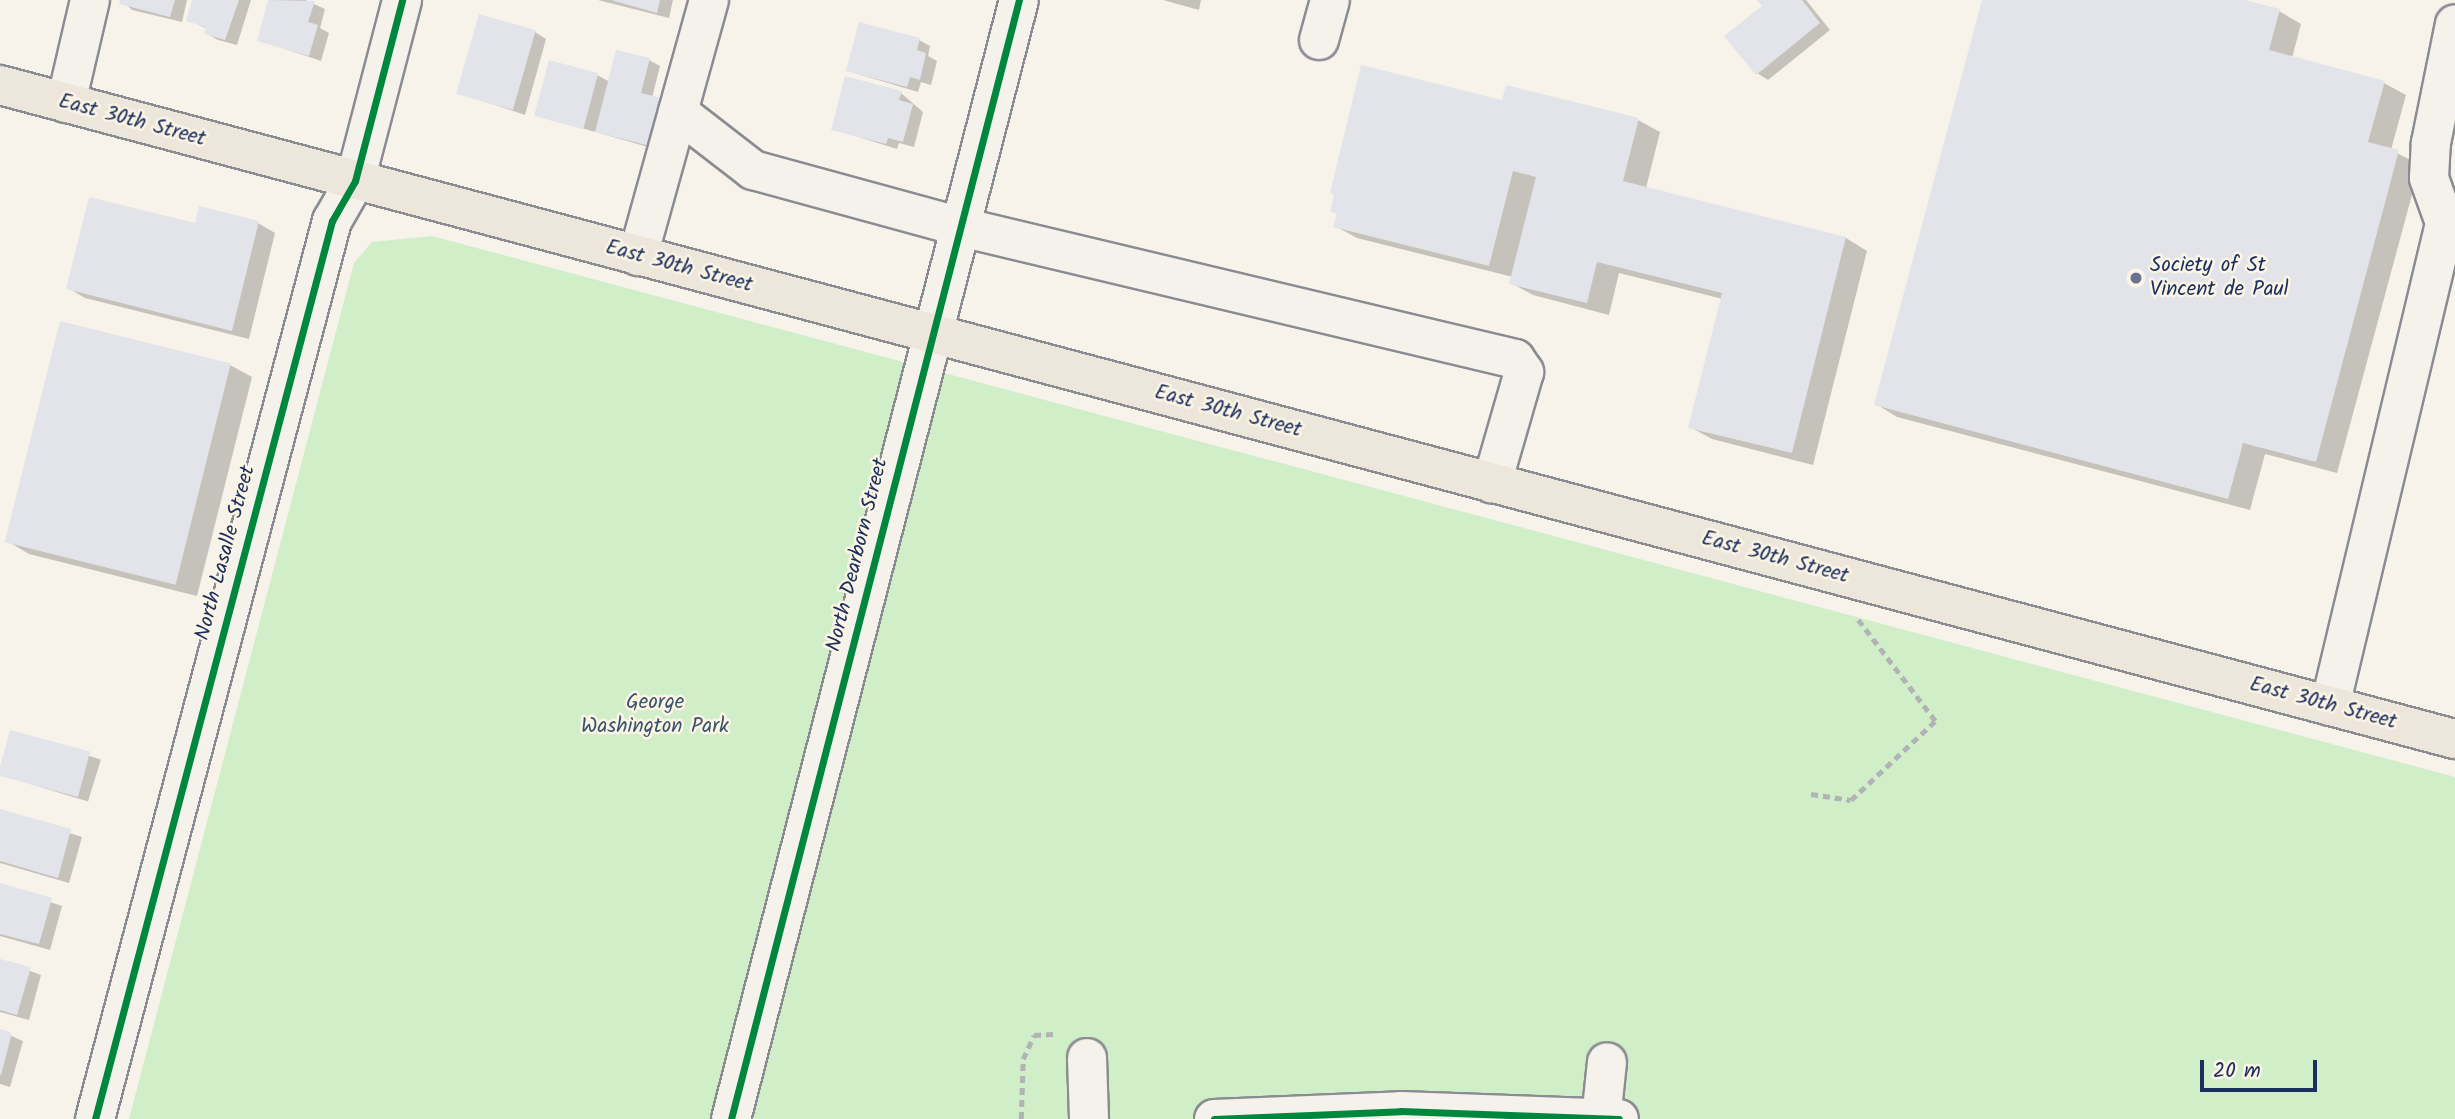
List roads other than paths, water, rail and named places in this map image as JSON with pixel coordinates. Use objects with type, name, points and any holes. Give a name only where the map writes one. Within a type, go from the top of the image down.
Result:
[{"type":"main road","name":"East 30th Street","points":[[0,85],[2455,739]]},
{"type":"street","points":[[66,103],[90,0]]},
{"type":"street","name":"North Lasalle Street","points":[[95,1119],[332,221],[355,181],[402,0]]},
{"type":"street","points":[[638,257],[709,0]]},
{"type":"street","name":"North Dearborn Street","points":[[731,1119],[1019,0]]},
{"type":"street","points":[[1319,40],[1330,0]]},
{"type":"street","points":[[2330,706],[2450,223],[2429,178],[2431,143],[2455,24]]},
{"type":"street","points":[[678,111],[753,170],[961,227],[1515,359],[1524,372],[1492,483]]},
{"type":"street","points":[[1087,1058],[1089,1119]]},
{"type":"street","points":[[1214,1119],[1401,1111],[1607,1118],[1607,1062]]},
{"type":"place","name":"Society of St Vincent de Paul","points":[[2136,278]]},
{"type":"park label","name":"George Washington Park","points":[[655,715]]}]
